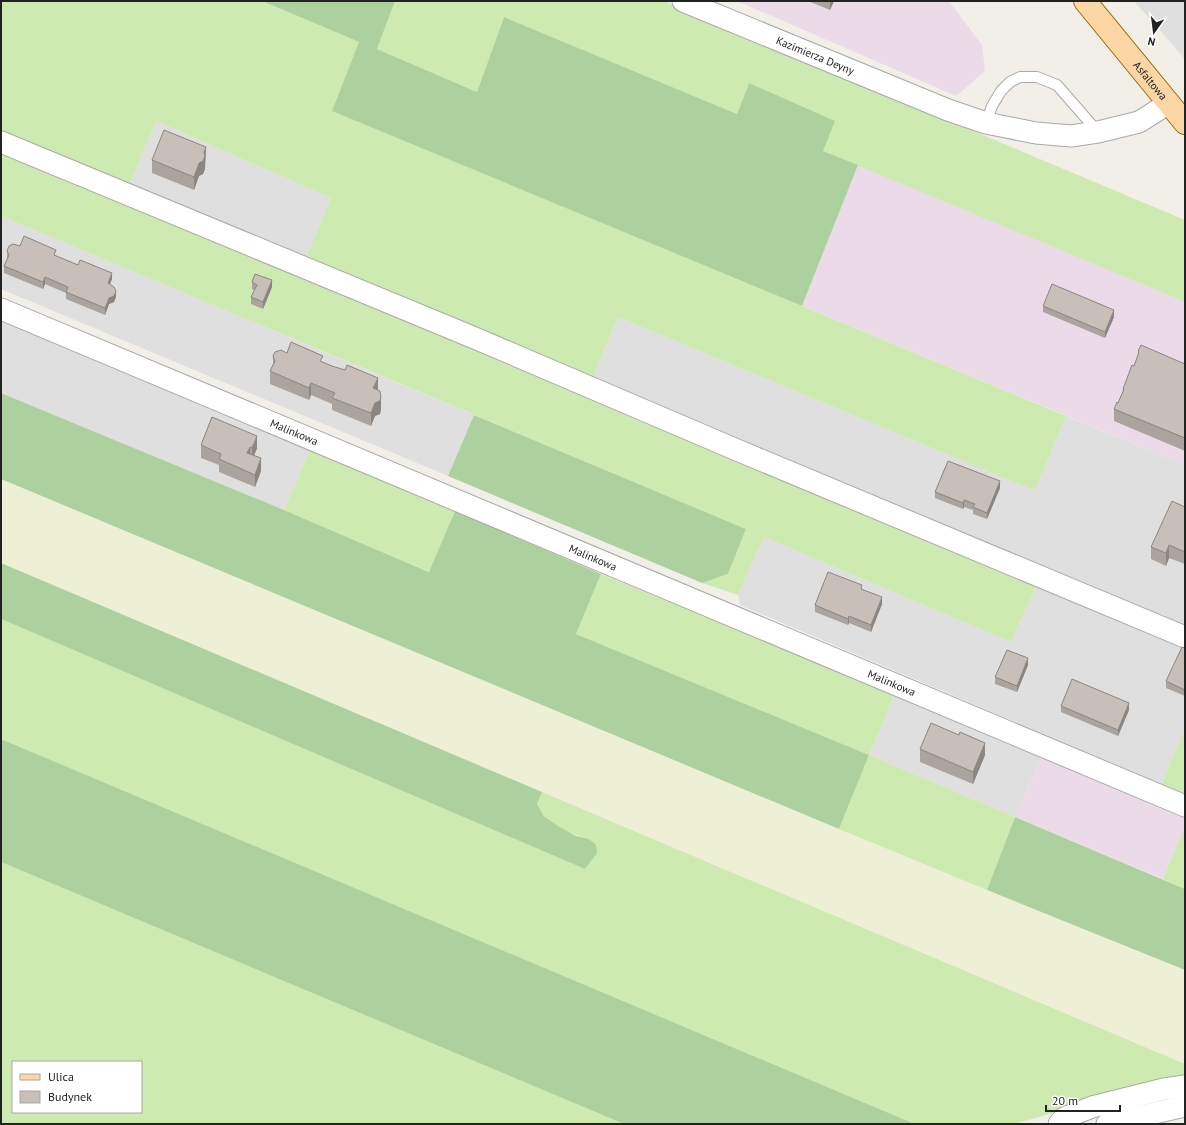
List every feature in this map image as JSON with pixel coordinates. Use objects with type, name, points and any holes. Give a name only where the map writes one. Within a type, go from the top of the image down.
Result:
[{"type":"main road","name":"Asfaltowa","points":[[1085,1],[1185,123]]},
{"type":"street","name":"Kazimierza Deyny","points":[[683,1],[948,110],[986,123],[1036,133],[1071,136],[1098,132],[1139,122],[1169,103]]},
{"type":"street","points":[[1,142],[477,339],[744,453],[1185,637]]},
{"type":"street","name":"Malinkowa","points":[[1,309],[1185,806]]},
{"type":"street","points":[[1060,1124],[1064,1118],[1092,1107],[1156,1090],[1185,1086]]},
{"type":"street","points":[[1107,1124],[1185,1106]]},
{"type":"lane","points":[[986,123],[992,106],[1001,91],[1010,82],[1020,77],[1036,77],[1057,85],[1098,132]]},
{"type":"shaded area","points":[[737,1],[949,1],[982,45],[985,71],[956,96]]},
{"type":"shaded area","points":[[1134,1],[1185,1],[1185,59]]},
{"type":"shaded area","points":[[156,121],[331,198],[304,262],[128,188]]},
{"type":"shaded area","points":[[858,165],[1185,302],[1185,465],[802,306]]},
{"type":"shaded area","points":[[1,216],[474,415],[448,476],[1,289]]},
{"type":"shaded area","points":[[618,317],[1035,491],[1066,416],[1185,465],[1185,631],[1176,627],[1163,614],[1145,615],[591,381]]},
{"type":"shaded area","points":[[1,319],[310,450],[284,510],[1,393]]},
{"type":"shaded area","points":[[764,537],[1011,642],[1037,584],[1185,645],[1185,727],[1162,784],[740,605],[738,595]]},
{"type":"shaded area","points":[[895,694],[1041,757],[1015,817],[869,755]]},
{"type":"shaded area","points":[[1041,757],[1185,818],[1185,826],[1163,879],[1015,817]]},
{"type":"green space","points":[[1,1],[262,1],[359,42],[333,111],[1066,416],[1035,491],[618,317],[591,381],[304,262],[331,198],[156,121],[128,188],[1,134]]},
{"type":"green space","points":[[262,1],[395,1],[377,49],[477,92],[504,17],[737,114],[749,83],[835,121],[823,151],[858,165],[802,306],[332,111],[359,42]]},
{"type":"green space","points":[[395,1],[664,1],[1185,220],[1185,302],[823,151],[749,83],[737,114],[504,17],[477,92],[377,49]]},
{"type":"green space","points":[[1,150],[1037,584],[1011,642],[764,537],[738,595],[702,583],[728,574],[746,529],[1,216]]},
{"type":"green space","points":[[1,393],[284,510],[429,572],[455,511],[601,574],[576,634],[869,755],[839,829],[1,479]]},
{"type":"green space","points":[[474,415],[746,529],[728,574],[702,583],[448,476]]},
{"type":"green space","points":[[310,450],[455,511],[430,572],[284,510]]},
{"type":"green space","points":[[1,479],[987,890],[1185,970],[1185,1064],[1,563]]},
{"type":"green space","points":[[1,563],[542,792],[537,804],[544,816],[576,836],[589,839],[596,845],[597,853],[585,869],[1,619]]},
{"type":"green space","points":[[601,574],[895,694],[869,755],[576,634]]},
{"type":"green space","points":[[1,619],[585,869],[589,839],[565,830],[548,819],[537,804],[542,792],[1185,1064],[1185,1079],[1120,1094],[1014,1124],[915,1124],[1,739]]},
{"type":"green space","points":[[1185,727],[1185,794],[1162,784]]},
{"type":"green space","points":[[1,739],[915,1124],[624,1124],[1,862]]},
{"type":"green space","points":[[869,755],[1015,817],[987,890],[839,829]]},
{"type":"green space","points":[[1015,817],[1185,889],[1185,970],[987,890]]},
{"type":"green space","points":[[1185,826],[1185,889],[1163,879]]},
{"type":"green space","points":[[1,862],[624,1124],[1,1124]]},
{"type":"building","points":[[164,130],[206,147],[203,161],[199,163],[194,177],[152,160]]},
{"type":"building","points":[[24,236],[56,250],[54,255],[78,265],[80,260],[112,273],[108,283],[114,287],[116,291],[114,296],[109,298],[105,308],[66,292],[68,287],[45,277],[43,282],[4,266],[9,255],[7,251],[9,246],[13,244],[20,246]]},
{"type":"building","points":[[255,274],[272,280],[263,302],[251,297],[257,285],[252,282]]},
{"type":"building","points":[[1052,284],[1114,310],[1105,332],[1043,306]]},
{"type":"building","points":[[291,342],[323,356],[320,361],[332,366],[345,370],[347,365],[378,378],[373,388],[380,391],[381,397],[380,401],[375,403],[371,413],[332,398],[335,393],[311,383],[309,388],[270,371],[275,361],[273,356],[275,352],[281,350],[287,353]]},
{"type":"building","points":[[1141,345],[1185,364],[1185,438],[1114,409],[1124,389],[1132,365],[1134,366]]},
{"type":"building","points":[[212,417],[257,436],[252,448],[250,447],[247,453],[261,458],[255,475],[219,459],[221,454],[201,445]]},
{"type":"building","points":[[948,461],[1000,481],[987,513],[973,507],[975,504],[964,500],[963,503],[935,492]]},
{"type":"building","points":[[1172,501],[1185,507],[1185,552],[1169,545],[1166,553],[1151,547]]},
{"type":"building","points":[[828,572],[862,585],[861,589],[882,597],[871,625],[849,616],[848,619],[815,605]]},
{"type":"building","points":[[1182,647],[1185,648],[1185,690],[1166,681]]},
{"type":"building","points":[[1007,650],[1028,658],[1017,686],[995,677]]},
{"type":"building","points":[[1072,679],[1129,703],[1118,730],[1061,706]]},
{"type":"building","points":[[931,723],[959,735],[960,732],[985,743],[973,772],[920,749]]}]
